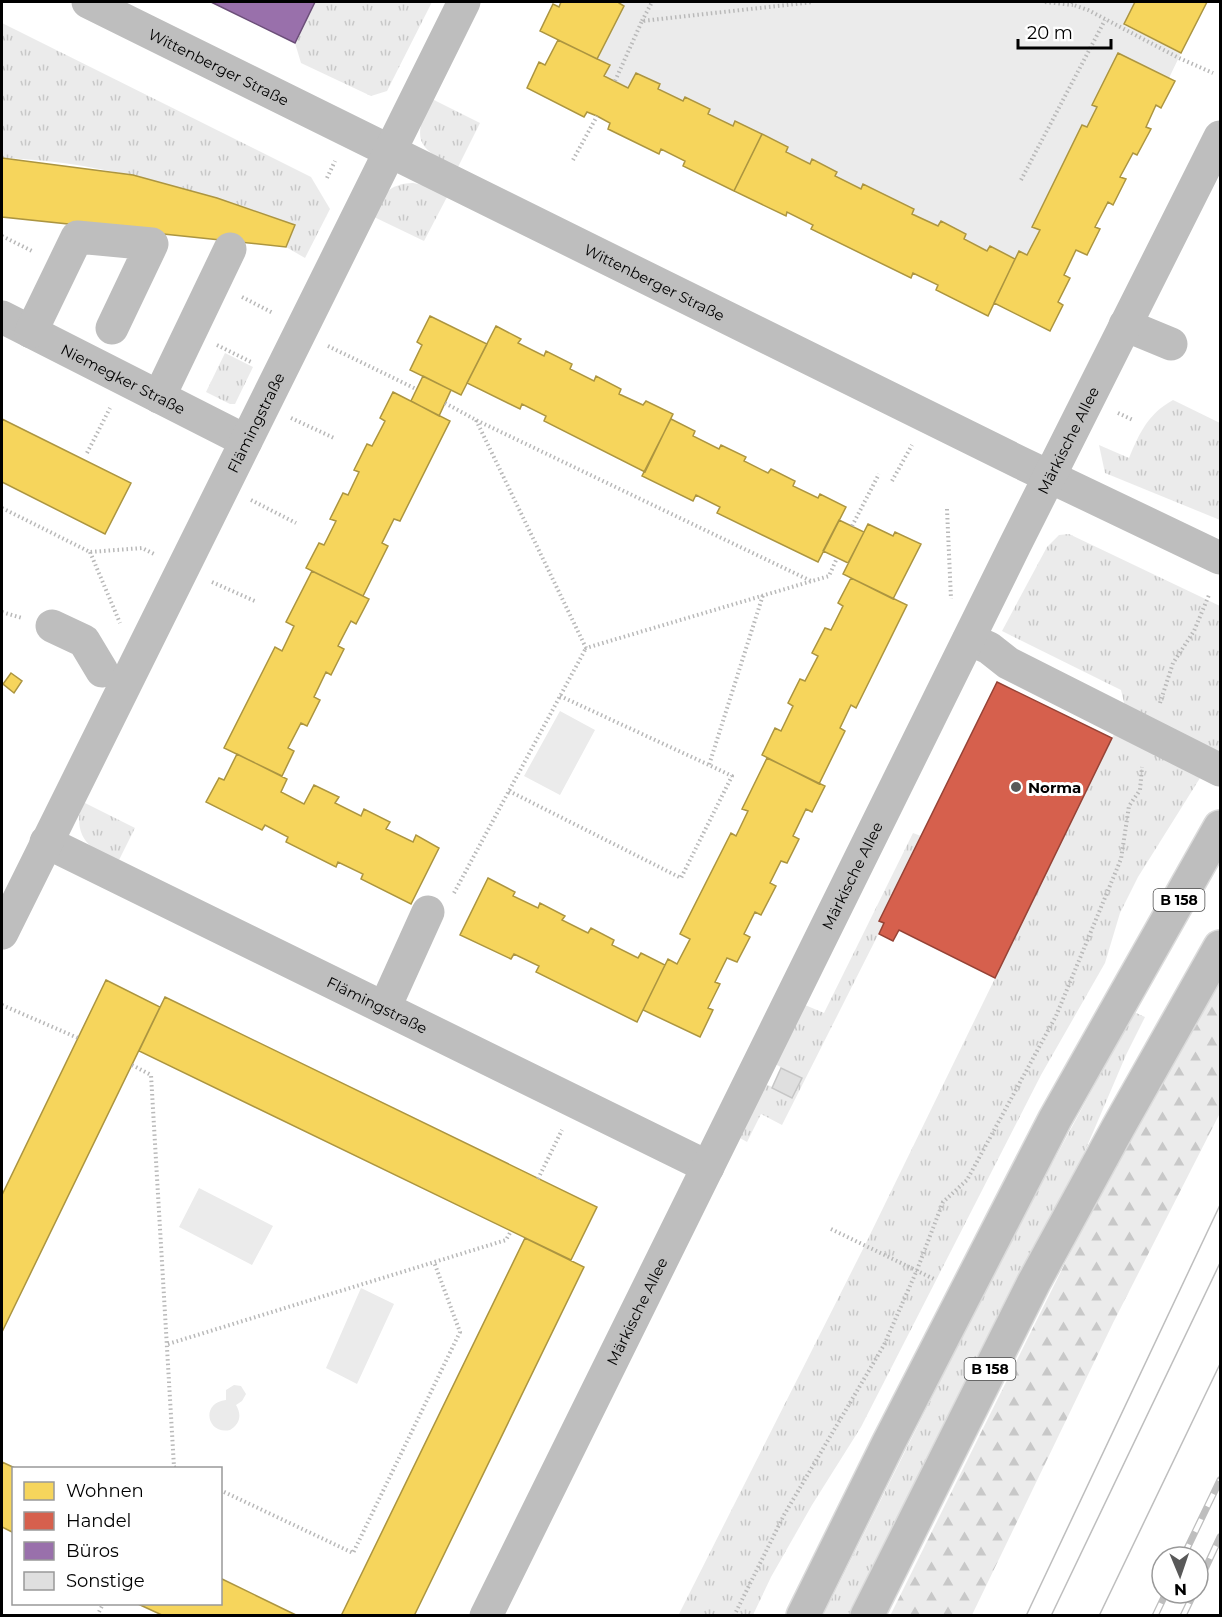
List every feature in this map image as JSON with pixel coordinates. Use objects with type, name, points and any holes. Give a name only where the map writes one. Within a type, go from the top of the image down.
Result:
[{"type":"street","name":"Wittenberger Straße","points":[[88,2],[1049,477],[1221,558]]},
{"type":"street","name":"Flämingstraße","points":[[2,933],[464,2]]},
{"type":"street","name":"Märkische Allee","points":[[486,1616],[1049,477],[1221,137]]},
{"type":"street","points":[[31,332],[77,237],[152,244],[112,328]]},
{"type":"street","points":[[159,397],[230,249]]},
{"type":"street","name":"Niemegker Straße","points":[[2,317],[246,441]]},
{"type":"street","points":[[1125,325],[1171,344]]},
{"type":"street","points":[[52,626],[84,641],[102,671]]},
{"type":"street","points":[[969,639],[990,648],[1008,663],[1221,770]]},
{"type":"street","name":"B 158","points":[[803,1616],[1054,1119],[1221,827]]},
{"type":"street","name":"Flämingstraße","points":[[46,842],[708,1167]]},
{"type":"street","points":[[385,1007],[439,906]]},
{"type":"street","name":"B 158","points":[[867,1616],[1034,1282],[1119,1126],[1221,947]]},
{"type":"path","points":[[615,81],[652,2]]},
{"type":"path","points":[[642,21],[813,2]]},
{"type":"path","points":[[1045,2],[1073,3],[1213,73]]},
{"type":"path","points":[[1021,180],[1105,20]]},
{"type":"path","points":[[573,160],[597,116]]},
{"type":"path","points":[[302,328],[318,342],[416,389]]},
{"type":"path","points":[[87,453],[124,380]]},
{"type":"path","points":[[445,403],[811,581]]},
{"type":"path","points":[[264,405],[334,438]]},
{"type":"path","points":[[892,481],[927,417]]},
{"type":"path","points":[[476,420],[586,648]]},
{"type":"path","points":[[852,526],[879,474]]},
{"type":"path","points":[[223,485],[296,523]]},
{"type":"path","points":[[2,508],[90,552],[142,548],[257,602]]},
{"type":"path","points":[[947,509],[951,600]]},
{"type":"path","points":[[90,552],[124,632]]},
{"type":"path","points":[[439,906],[509,791],[586,648],[829,576],[837,558]]},
{"type":"path","points":[[709,765],[763,595]]},
{"type":"path","points":[[734,1616],[784,1515],[884,1345],[943,1202],[967,1180],[1056,1016],[1121,860],[1130,806],[1140,790],[1147,732],[1159,707],[1173,663],[1194,631],[1209,595]]},
{"type":"path","points":[[509,791],[681,878],[732,776],[560,696]]},
{"type":"path","points":[[2,1005],[78,1038]]},
{"type":"path","points":[[132,1065],[151,1075],[175,1467]]},
{"type":"path","points":[[538,1179],[576,1103]]},
{"type":"path","points":[[831,1228],[942,1283]]},
{"type":"path","points":[[168,1344],[506,1240],[511,1231]]},
{"type":"path","points":[[222,1491],[353,1553],[460,1332],[434,1262]]},
{"type":"green space","points":[[315,2],[432,2],[387,91],[371,96],[301,63],[295,43]]},
{"type":"green space","points":[[619,2],[1135,2],[1124,25],[1181,53],[1169,78],[1118,53],[1092,104],[1097,107],[1087,127],[1082,125],[1032,226],[1040,230],[1027,255],[1015,259],[990,246],[987,251],[964,239],[941,222],[938,226],[912,214],[914,209],[863,185],[861,189],[835,176],[837,172],[813,159],[810,164],[708,114],[709,109],[686,97],[683,101],[658,89],[660,84],[636,73],[628,88],[604,76],[609,65],[597,59],[623,6]]},
{"type":"green space","points":[[2,23],[311,177],[330,209],[305,258],[286,247],[294,225],[259,213],[187,190],[114,172],[40,160],[2,158]]},
{"type":"green space","points":[[430,98],[480,123],[457,169],[433,155],[422,142],[421,125]]},
{"type":"green space","points":[[413,183],[423,185],[447,197],[424,241],[372,216],[387,192],[397,186]]},
{"type":"green space","points":[[225,353],[253,367],[235,404],[230,404],[206,392]]},
{"type":"green space","points":[[1173,400],[1220,423],[1220,520],[1105,473],[1099,445],[1129,458],[1146,424],[1157,411]]},
{"type":"green space","points":[[1069,534],[1220,606],[1220,758],[1126,711],[1121,690],[1002,631],[1047,547],[1059,535]]},
{"type":"green space","points":[[560,711],[595,730],[560,795],[524,776]]},
{"type":"green space","points":[[1118,726],[1200,778],[1138,877],[1120,913],[1105,963],[1041,1075],[861,1427],[812,1505],[771,1577],[753,1615],[678,1616],[865,1245]]},
{"type":"green space","points":[[83,802],[135,828],[119,860],[87,843],[81,832],[79,820]]},
{"type":"green space","points":[[913,833],[921,836],[880,921],[884,923],[782,1125],[761,1114],[747,1142],[740,1138],[766,1084],[792,1097],[802,1078],[775,1064],[805,1005],[824,1013]]},
{"type":"green space","points":[[1220,981],[1220,1113],[1113,1323],[972,1615],[890,1616],[1081,1231],[1200,1012]]},
{"type":"green space","points":[[1134,1012],[1145,1017],[1126,1055],[1079,1165],[1022,1272],[851,1615],[823,1616],[1005,1251]]},
{"type":"green space","points":[[199,1188],[273,1226],[252,1265],[179,1227]]},
{"type":"green space","points":[[361,1288],[394,1304],[357,1384],[326,1368]]},
{"type":"green space","points":[[234,1385],[241,1386],[246,1394],[236,1405],[238,1422],[230,1430],[216,1428],[210,1418],[212,1407],[226,1400],[226,1390]]},
{"type":"building: Wohnen","points":[[561,2],[619,2],[624,6],[597,59],[540,31],[553,4],[559,7]]},
{"type":"building: Wohnen","points":[[1135,2],[1207,2],[1181,53],[1124,24]]},
{"type":"building: Wohnen","points":[[558,40],[610,65],[604,76],[628,88],[636,73],[660,84],[658,89],[683,101],[685,97],[710,109],[708,114],[733,126],[735,121],[762,134],[734,191],[683,166],[685,161],[661,149],[659,154],[608,129],[610,123],[597,116],[587,112],[584,117],[527,88],[539,62],[545,65]]},
{"type":"building: Wohnen","points":[[1118,53],[1175,81],[1161,108],[1156,105],[1146,127],[1151,129],[1137,155],[1133,153],[1120,177],[1126,179],[1113,205],[1108,202],[1095,227],[1100,229],[1087,255],[1076,250],[1064,275],[1070,278],[1058,302],[1063,305],[1050,331],[994,303],[1019,251],[1027,255],[1040,230],[1032,227],[1082,125],[1087,127],[1097,107],[1092,105]]},
{"type":"building: Wohnen","points":[[762,134],[788,147],[786,152],[810,164],[812,159],[837,172],[835,176],[861,189],[863,184],[914,209],[912,214],[938,226],[941,221],[966,234],[964,239],[987,251],[990,246],[1015,259],[988,316],[936,290],[938,285],[913,273],[911,278],[811,229],[813,225],[787,212],[786,216],[734,191]]},
{"type":"building: Wohnen","points":[[2,158],[133,175],[217,198],[295,225],[286,247],[2,217]]},
{"type":"building: Wohnen","points":[[430,316],[487,344],[461,395],[410,370],[422,345],[417,342]]},
{"type":"building: Wohnen","points":[[496,326],[521,339],[518,343],[544,356],[546,351],[572,364],[570,369],[594,381],[596,376],[621,389],[619,394],[643,405],[646,401],[673,414],[645,472],[544,421],[546,416],[522,404],[520,409],[467,383]]},
{"type":"building: Wohnen","points":[[423,376],[451,390],[439,416],[411,401]]},
{"type":"building: Wohnen","points":[[393,392],[450,421],[400,521],[394,519],[382,543],[388,546],[363,596],[306,568],[319,543],[324,545],[336,521],[330,519],[343,493],[348,495],[359,472],[354,470],[367,444],[372,446],[385,421],[380,418]]},
{"type":"building: Wohnen","points":[[2,419],[131,483],[105,534],[2,482]]},
{"type":"building: Wohnen","points":[[671,419],[695,431],[693,436],[719,449],[721,445],[746,457],[744,461],[768,473],[771,469],[795,481],[793,486],[818,498],[820,494],[846,507],[818,562],[717,513],[720,507],[696,495],[693,501],[642,476]]},
{"type":"building: Wohnen","points":[[839,520],[864,532],[848,563],[823,551]]},
{"type":"building: Wohnen","points":[[868,524],[893,536],[895,532],[921,544],[893,599],[843,574]]},
{"type":"building: Wohnen","points":[[312,571],[369,599],[356,624],[351,621],[338,646],[344,649],[331,675],[326,672],[314,697],[320,700],[307,726],[301,723],[288,748],[294,751],[282,776],[224,748],[275,647],[282,651],[294,626],[286,622]]},
{"type":"building: Wohnen","points":[[851,578],[907,605],[856,708],[851,705],[840,728],[845,731],[819,784],[762,755],[775,728],[781,731],[793,706],[788,703],[800,679],[805,681],[818,656],[812,653],[825,628],[831,630],[843,606],[838,603]]},
{"type":"building: Wohnen","points":[[11,673],[22,681],[14,693],[3,684]]},
{"type":"building: Wohnen","points":[[237,754],[287,779],[281,792],[304,804],[314,785],[339,797],[335,803],[361,816],[364,809],[390,822],[386,829],[413,842],[416,835],[439,848],[411,904],[361,879],[363,874],[338,862],[336,867],[286,842],[288,837],[265,825],[262,830],[206,802],[219,778],[224,780]]},
{"type":"building: Wohnen","points":[[767,758],[825,786],[812,812],[806,809],[793,836],[799,839],[787,863],[781,861],[770,883],[776,886],[761,915],[755,912],[744,934],[750,937],[737,962],[727,958],[715,982],[720,984],[708,1008],[713,1010],[700,1037],[643,1010],[668,959],[677,964],[690,939],[680,934],[731,833],[736,836],[748,811],[742,809]]},
{"type":"building: Wohnen","points":[[488,878],[515,892],[513,896],[538,908],[540,903],[565,916],[562,920],[588,933],[591,928],[614,940],[612,945],[638,958],[641,953],[665,965],[637,1022],[536,972],[539,966],[514,954],[511,959],[460,935]]},
{"type":"building: Wohnen","points":[[106,980],[160,1007],[2,1332],[2,1195]]},
{"type":"building: Wohnen","points":[[165,997],[597,1207],[571,1260],[139,1051]]},
{"type":"building: Wohnen","points":[[525,1238],[584,1267],[414,1616],[341,1616]]},
{"type":"building: Wohnen","points":[[2,1462],[13,1467],[12,1532],[2,1527]]},
{"type":"building: Wohnen","points":[[222,1579],[298,1616],[164,1616],[140,1605],[222,1605]]},
{"type":"building: Handel","name":"Norma","points":[[997,682],[1112,738],[995,978],[899,930],[893,941],[879,934],[884,923],[879,921]]},
{"type":"building: Büros","points":[[211,2],[315,2],[295,43]]},
{"type":"building: Sonstige","points":[[781,1068],[802,1078],[792,1098],[772,1088]]},
{"type":"tram line","points":[[1026,1616],[1220,1205]]},
{"type":"tram line","points":[[1051,1616],[1220,1263]]},
{"type":"tram line","points":[[1099,1616],[1220,1364]]},
{"type":"railway","points":[[1189,1545],[1220,1480]]},
{"type":"railway","points":[[1210,1558],[1220,1537]]},
{"type":"railway","points":[[1155,1616],[1160,1605]]},
{"type":"railway","points":[[1183,1616],[1188,1605]]},
{"type":"place","name":"Norma","points":[[1016,787]]}]
